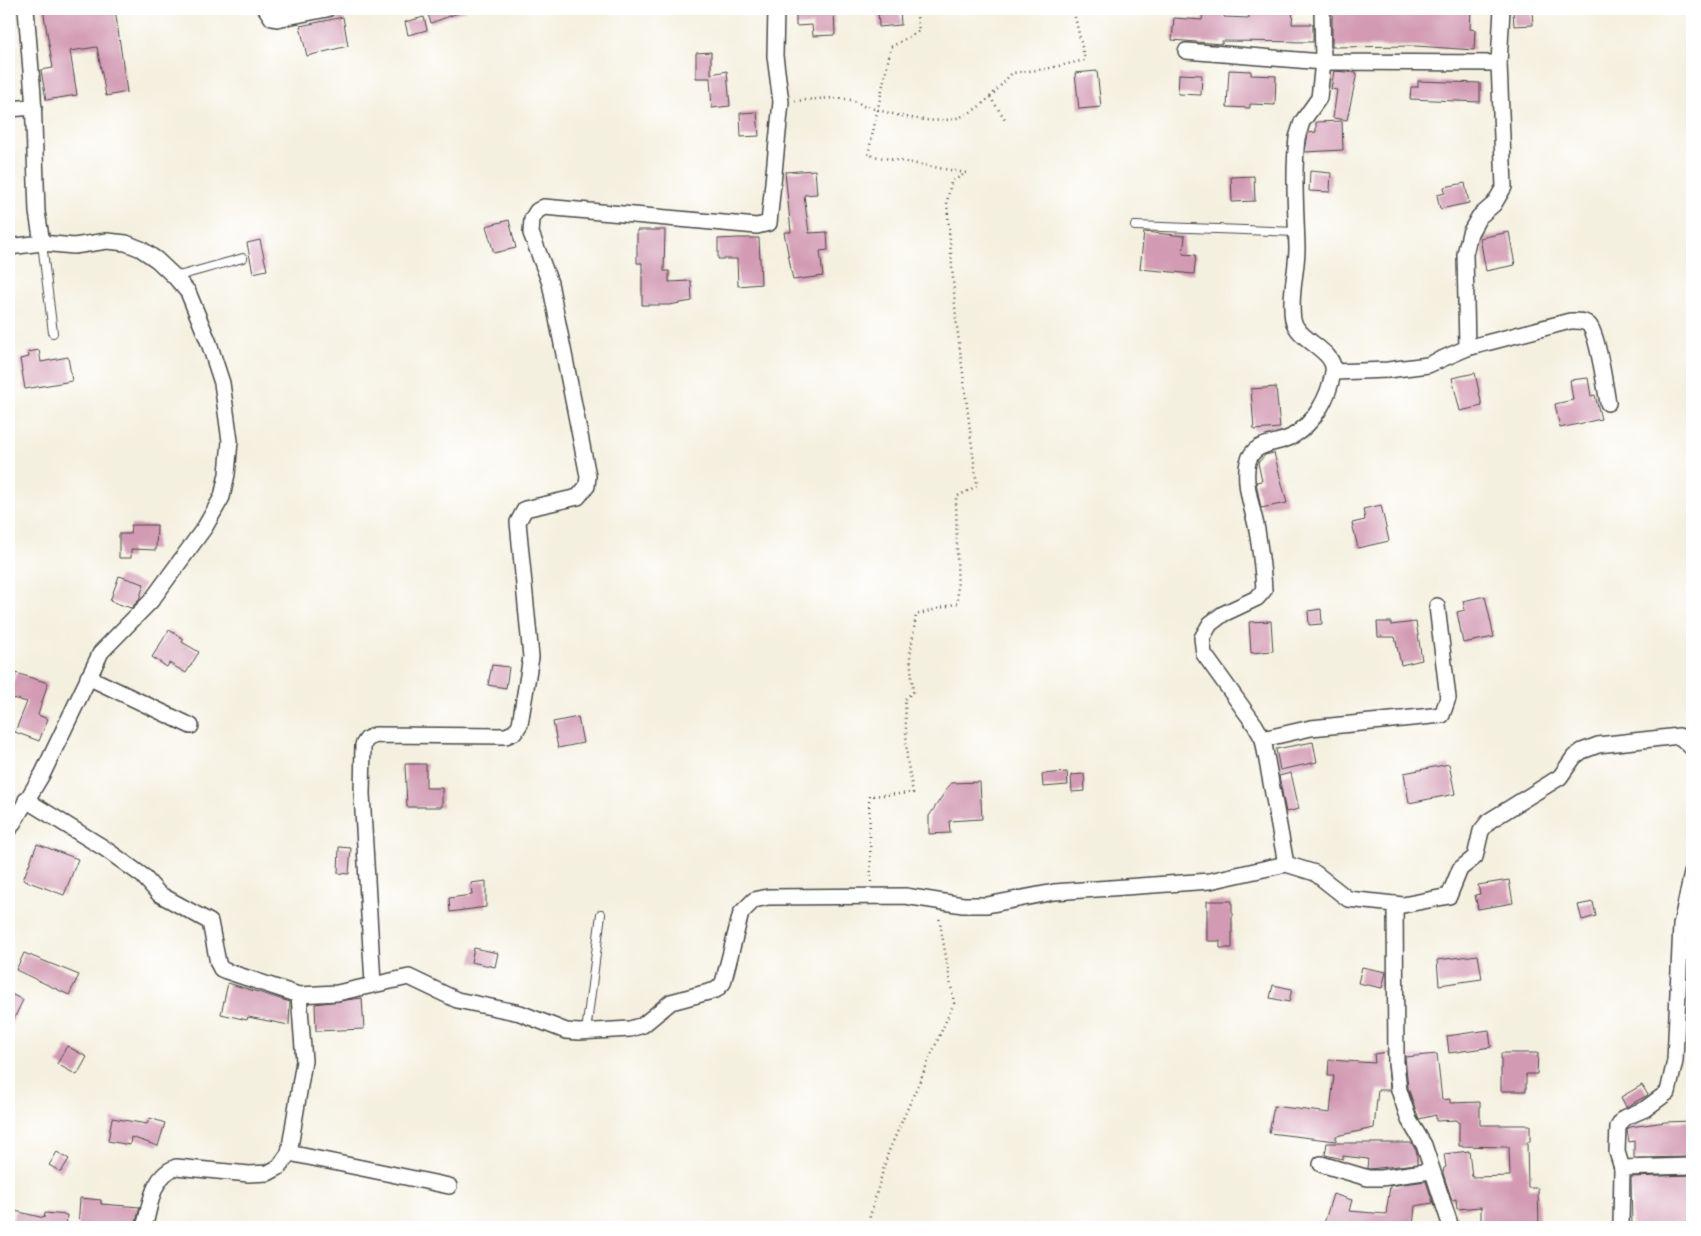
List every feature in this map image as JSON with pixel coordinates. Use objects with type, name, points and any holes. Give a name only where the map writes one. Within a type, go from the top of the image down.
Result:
[{"type":"street","points":[[26,9],[34,107],[37,212],[42,242]]},
{"type":"street","points":[[266,9],[274,19],[327,9]]},
{"type":"street","points":[[373,984],[362,794],[363,745],[367,739],[375,735],[506,736],[516,732],[520,724],[531,657],[518,522],[525,510],[578,497],[587,486],[588,476],[552,293],[531,233],[532,219],[544,207],[757,226],[769,223],[781,102],[775,56],[776,9]]},
{"type":"street","points":[[1286,864],[1263,739],[1204,654],[1202,638],[1210,624],[1223,614],[1257,598],[1264,590],[1257,530],[1248,491],[1248,463],[1254,451],[1270,442],[1290,438],[1313,419],[1321,408],[1334,372],[1329,358],[1302,335],[1294,320],[1297,138],[1302,122],[1319,98],[1323,62],[1322,9]]},
{"type":"street","points":[[1467,348],[1465,254],[1468,240],[1479,217],[1494,204],[1504,187],[1499,63],[1502,9]]},
{"type":"street","points":[[1186,51],[1323,62],[1499,63]]},
{"type":"street","points":[[9,109],[34,107]]},
{"type":"street","points":[[9,247],[42,242],[74,246],[107,242],[126,243],[141,249],[157,260],[188,292],[199,315],[222,382],[230,441],[222,497],[205,527],[151,601],[109,641],[101,652],[43,773],[9,830]]},
{"type":"street","points":[[1334,372],[1388,370],[1428,365],[1467,348],[1570,321],[1584,321],[1590,326],[1595,341],[1608,403]]},
{"type":"street","points":[[1263,739],[1311,728],[1442,715],[1448,698],[1437,606]]},
{"type":"street","points":[[88,677],[192,726]]},
{"type":"street","points":[[26,800],[104,848],[143,876],[159,894],[210,922],[213,926],[218,963],[221,969],[299,995],[337,993],[409,978],[457,1000],[520,1013],[566,1031],[586,1032],[630,1029],[643,1025],[671,1002],[716,990],[723,983],[740,912],[754,900],[768,897],[873,896],[926,899],[963,905],[987,904],[1054,892],[1210,881],[1286,864],[1315,873],[1348,900],[1395,904],[1436,900],[1449,896],[1460,870],[1475,858],[1481,831],[1488,821],[1560,776],[1574,757],[1582,751],[1598,745],[1678,736],[1692,748]]},
{"type":"street","points":[[1621,1227],[1622,1168],[1617,1152],[1618,1127],[1624,1118],[1645,1109],[1668,1092],[1675,1061],[1681,925],[1692,873]]},
{"type":"street","points":[[1395,904],[1396,1064],[1399,1090],[1409,1120],[1424,1145],[1450,1227]]},
{"type":"street","points":[[144,1227],[159,1177],[168,1170],[176,1167],[248,1174],[268,1173],[279,1167],[289,1153],[304,1061],[299,995]]},
{"type":"street","points":[[289,1153],[449,1186]]},
{"type":"street","points":[[1321,1164],[1368,1178],[1431,1171]]},
{"type":"street","points":[[1622,1168],[1692,1166]]},
{"type":"lane","points":[[1135,226],[1296,232]]},
{"type":"lane","points":[[42,242],[53,333]]},
{"type":"lane","points":[[175,277],[243,258]]},
{"type":"lane","points":[[586,1032],[601,914]]},
{"type":"path","points":[[873,896],[869,862],[869,796],[913,793],[906,759],[905,699],[912,692],[910,655],[916,615],[958,603],[956,497],[978,486],[956,318],[946,202],[951,182],[966,173],[868,155],[891,47],[919,31],[916,9]]},
{"type":"path","points":[[781,102],[848,99],[878,110],[915,118],[956,119],[970,113],[990,98],[1012,73],[1046,70],[1085,60],[1074,17]]},
{"type":"path","points":[[990,98],[1005,119]]},
{"type":"path","points":[[867,1227],[888,1153],[954,1003],[939,916]]},
{"type":"building","points":[[43,9],[115,9],[127,92],[106,96],[97,47],[70,51],[77,95],[46,100],[41,70],[53,68]]},
{"type":"building","points":[[426,9],[466,9],[466,10],[431,23]]},
{"type":"building","points":[[796,9],[834,9],[835,35],[813,36],[812,25],[796,26]]},
{"type":"building","points":[[878,9],[900,9],[901,25],[879,27]]},
{"type":"building","points":[[1249,9],[1293,9],[1292,24],[1313,24],[1313,42],[1222,41],[1222,44],[1172,40],[1174,18],[1202,20],[1203,11],[1224,12],[1224,17],[1249,18]]},
{"type":"building","points":[[1332,9],[1471,9],[1470,29],[1475,30],[1474,50],[1416,46],[1332,47]]},
{"type":"building","points":[[1513,9],[1532,9],[1533,25],[1514,26]]},
{"type":"building","points":[[343,17],[348,46],[307,56],[300,26]]},
{"type":"building","points":[[424,17],[427,30],[408,35],[405,22]]},
{"type":"building","points":[[711,52],[711,74],[727,71],[730,106],[712,108],[710,78],[696,78],[696,53]]},
{"type":"building","points":[[1229,70],[1251,71],[1251,75],[1276,76],[1275,105],[1250,104],[1250,108],[1227,107]]},
{"type":"building","points":[[1097,71],[1101,107],[1079,109],[1075,73]]},
{"type":"building","points":[[1334,71],[1357,73],[1347,120],[1333,118],[1337,90],[1331,89]]},
{"type":"building","points":[[1179,74],[1202,75],[1201,95],[1178,94]]},
{"type":"building","points":[[1418,81],[1480,83],[1480,102],[1410,99],[1411,87],[1418,87]]},
{"type":"building","points":[[757,112],[759,136],[741,137],[740,113]]},
{"type":"building","points":[[1342,121],[1343,150],[1305,152],[1308,133],[1316,132],[1316,122]]},
{"type":"building","points":[[815,170],[817,194],[804,195],[809,233],[827,232],[828,250],[820,251],[823,276],[793,280],[784,232],[791,232],[785,172]]},
{"type":"building","points":[[1310,171],[1331,173],[1330,192],[1309,191]]},
{"type":"building","points":[[1254,176],[1255,201],[1232,202],[1231,177]]},
{"type":"building","points":[[1465,183],[1469,203],[1440,209],[1437,195],[1445,193],[1444,187]]},
{"type":"building","points":[[509,220],[516,248],[494,253],[486,226]]},
{"type":"building","points":[[637,230],[665,230],[664,271],[669,271],[669,282],[691,281],[692,301],[669,305],[642,305],[642,263],[637,263]]},
{"type":"building","points":[[1144,232],[1185,236],[1183,254],[1196,255],[1194,274],[1140,269]]},
{"type":"building","points":[[1509,232],[1515,265],[1486,271],[1480,238]]},
{"type":"building","points":[[759,238],[761,284],[738,286],[737,259],[718,259],[718,239]]},
{"type":"building","points":[[260,240],[267,270],[253,273],[247,243]]},
{"type":"building","points":[[39,350],[41,362],[68,357],[72,381],[25,389],[20,359],[29,357],[28,352]]},
{"type":"building","points":[[1475,373],[1482,406],[1460,411],[1452,378]]},
{"type":"building","points":[[1588,378],[1591,396],[1595,395],[1601,419],[1560,428],[1555,404],[1573,400],[1570,380]]},
{"type":"building","points":[[1276,387],[1280,428],[1254,430],[1251,389]]},
{"type":"building","points":[[1274,453],[1287,503],[1261,508],[1256,482],[1262,481],[1258,463],[1265,455]]},
{"type":"building","points":[[1381,505],[1389,541],[1358,548],[1352,523],[1365,520],[1363,509]]},
{"type":"building","points":[[131,525],[157,525],[156,550],[131,549],[131,558],[119,558],[119,534],[130,534]]},
{"type":"building","points":[[119,576],[144,584],[139,600],[131,608],[110,601]]},
{"type":"building","points":[[1485,596],[1494,637],[1463,643],[1457,612],[1465,610],[1463,601]]},
{"type":"building","points":[[1321,609],[1322,624],[1309,625],[1308,611]]},
{"type":"building","points":[[1271,621],[1273,651],[1251,653],[1249,622]]},
{"type":"building","points":[[1377,622],[1391,622],[1391,625],[1416,622],[1422,660],[1401,665],[1395,637],[1378,637]]},
{"type":"building","points":[[169,630],[184,639],[182,642],[199,652],[186,673],[169,663],[167,667],[152,657]]},
{"type":"building","points":[[492,665],[509,667],[506,688],[488,685]]},
{"type":"building","points":[[16,673],[48,683],[38,715],[48,719],[39,741],[15,732],[27,702],[9,697]]},
{"type":"building","points":[[578,717],[583,743],[558,748],[553,722]]},
{"type":"building","points":[[1313,742],[1317,762],[1280,770],[1276,749]]},
{"type":"building","points":[[405,764],[426,764],[426,788],[442,788],[442,807],[407,807]]},
{"type":"building","points":[[1449,764],[1455,794],[1409,803],[1404,773]]},
{"type":"building","points":[[1067,772],[1068,785],[1043,787],[1042,774]]},
{"type":"building","points":[[1291,773],[1299,809],[1286,812],[1279,776]]},
{"type":"building","points":[[1084,774],[1085,791],[1072,792],[1071,775]]},
{"type":"building","points":[[980,782],[982,819],[949,821],[950,833],[929,834],[929,816],[951,783]]},
{"type":"building","points":[[37,844],[78,859],[64,895],[23,880]]},
{"type":"building","points":[[339,847],[351,848],[349,874],[338,873]]},
{"type":"building","points":[[1509,880],[1513,903],[1478,909],[1475,895],[1480,894],[1478,885]]},
{"type":"building","points":[[486,881],[486,907],[450,912],[449,898],[472,895],[471,883]]},
{"type":"building","points":[[1207,901],[1232,901],[1232,948],[1220,948],[1220,941],[1207,941]]},
{"type":"building","points":[[1593,902],[1596,916],[1582,920],[1578,905]]},
{"type":"building","points":[[474,948],[498,953],[495,967],[471,962]]},
{"type":"building","points":[[24,953],[79,975],[69,995],[16,970]]},
{"type":"building","points":[[1478,955],[1482,979],[1439,985],[1437,960]]},
{"type":"building","points":[[1362,967],[1386,972],[1382,988],[1358,983]]},
{"type":"building","points":[[228,983],[290,1002],[289,1025],[248,1017],[247,1020],[221,1014]]},
{"type":"building","points":[[1273,985],[1292,989],[1289,1002],[1270,998]]},
{"type":"building","points":[[9,993],[23,1000],[9,1029]]},
{"type":"building","points":[[362,998],[364,1029],[316,1031],[315,1004]]},
{"type":"building","points":[[1489,1030],[1491,1047],[1449,1053],[1447,1036]]},
{"type":"building","points":[[67,1046],[87,1057],[77,1075],[57,1064]]},
{"type":"building","points":[[1387,1052],[1390,1090],[1378,1090],[1374,1128],[1336,1136],[1336,1141],[1269,1133],[1274,1106],[1330,1113],[1334,1076],[1328,1076],[1329,1060],[1375,1063],[1374,1054]]},
{"type":"building","points":[[1501,1053],[1538,1053],[1537,1074],[1526,1074],[1526,1091],[1501,1091]]},
{"type":"building","points":[[1437,1054],[1442,1100],[1450,1099],[1450,1103],[1480,1102],[1480,1125],[1530,1125],[1530,1142],[1527,1142],[1528,1188],[1538,1188],[1539,1226],[1481,1227],[1481,1207],[1457,1209],[1456,1199],[1452,1200],[1443,1173],[1446,1167],[1444,1154],[1469,1151],[1472,1177],[1510,1176],[1509,1147],[1459,1146],[1459,1122],[1457,1120],[1436,1121],[1436,1115],[1419,1119],[1408,1088],[1405,1057]]},
{"type":"building","points":[[1642,1085],[1648,1095],[1626,1107],[1621,1097]]},
{"type":"building","points":[[112,1118],[147,1124],[150,1118],[165,1123],[158,1146],[131,1137],[130,1145],[108,1141]]},
{"type":"building","points":[[1692,1121],[1692,1157],[1634,1158],[1634,1141],[1629,1142],[1627,1130],[1630,1127],[1665,1122]]},
{"type":"building","points":[[1327,1143],[1412,1143],[1417,1153],[1417,1164],[1369,1169],[1367,1168],[1368,1159],[1343,1156],[1343,1159],[1325,1155]]},
{"type":"building","points":[[57,1152],[69,1159],[61,1172],[49,1165]]},
{"type":"building","points":[[1692,1175],[1690,1227],[1632,1227],[1631,1177]]},
{"type":"building","points":[[1426,1181],[1433,1203],[1415,1206],[1413,1227],[1323,1227],[1333,1194],[1352,1200],[1349,1211],[1386,1214],[1390,1186]]},
{"type":"building","points":[[80,1198],[101,1200],[101,1204],[140,1207],[135,1227],[78,1227]]},
{"type":"building","points":[[15,1211],[44,1218],[45,1213],[67,1215],[66,1227],[11,1227]]}]
